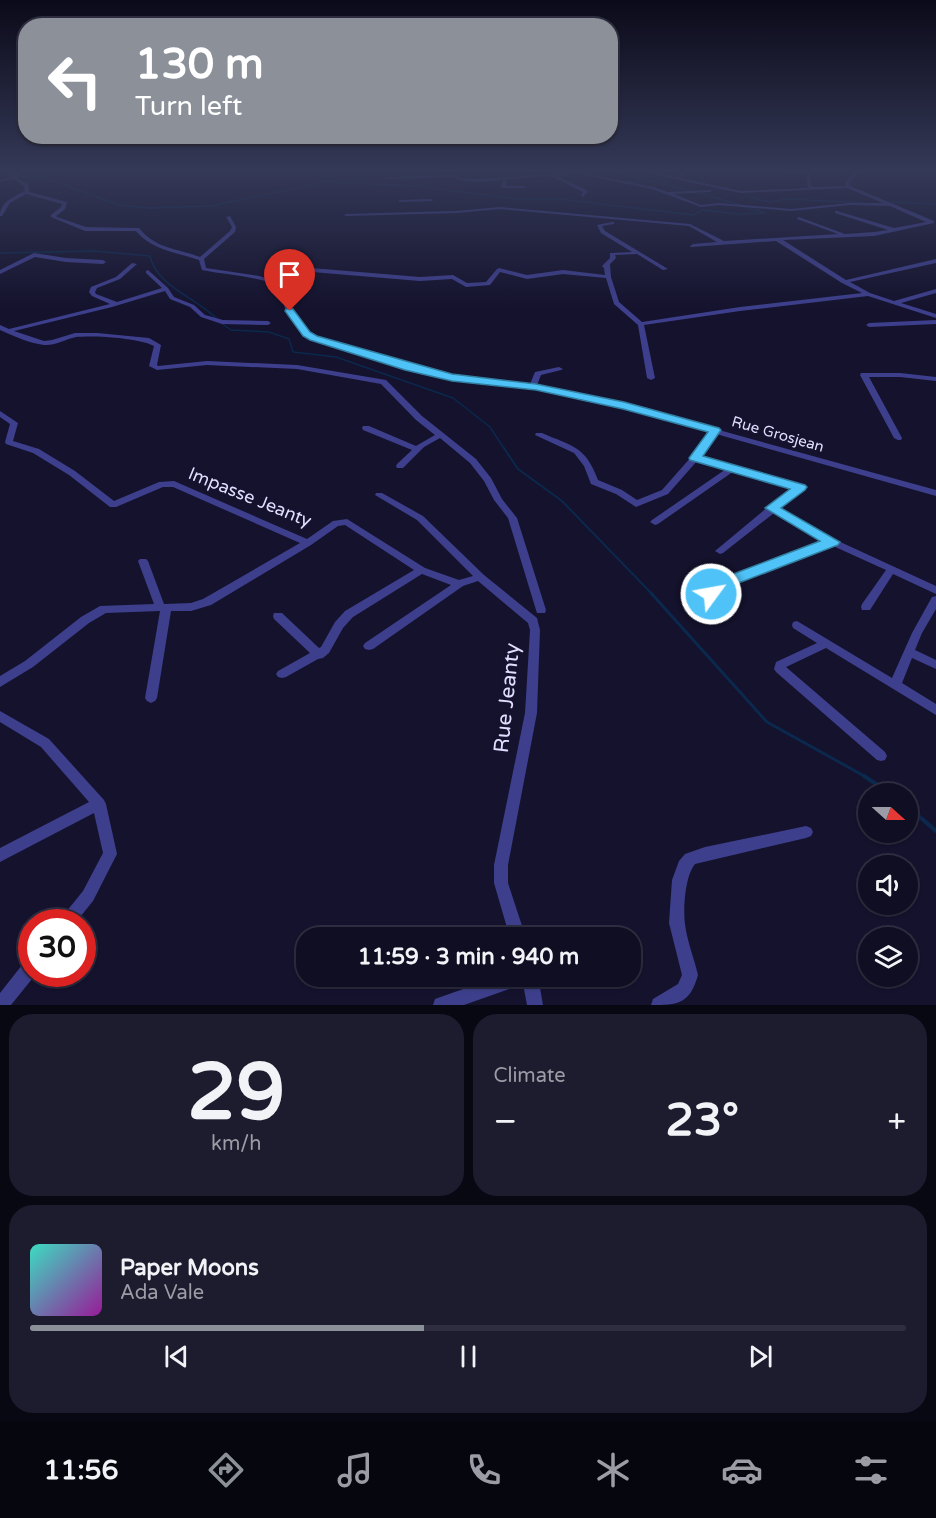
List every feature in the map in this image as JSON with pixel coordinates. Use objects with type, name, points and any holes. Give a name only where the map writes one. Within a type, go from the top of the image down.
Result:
[{"type":"street","points":[[53,216],[85,229],[137,229],[144,240],[160,249],[201,259]]},
{"type":"street","points":[[578,216],[690,225],[723,243]]},
{"type":"street","points":[[849,216],[894,230]]},
{"type":"street","points":[[916,216],[934,223]]},
{"type":"street","points":[[201,259],[232,232],[234,226],[228,217]]},
{"type":"street","points":[[799,218],[845,235]]},
{"type":"street","points":[[609,219],[613,223],[599,225],[603,232],[665,269]]},
{"type":"street","points":[[693,246],[874,234],[934,223]]},
{"type":"street","points":[[777,239],[844,282],[868,294],[936,316]]},
{"type":"street","points":[[589,273],[598,271],[607,264],[613,258],[612,254],[636,253]]},
{"type":"street","points":[[0,272],[34,255],[103,262]]},
{"type":"street","points":[[201,259],[204,269],[280,284],[311,270],[420,279],[453,278],[472,286],[488,284],[499,270],[527,277],[563,272],[589,273],[608,278]]},
{"type":"street","points":[[844,282],[936,261]]},
{"type":"street","points":[[116,304],[94,295],[92,292],[94,287],[118,278],[134,264]]},
{"type":"street","points":[[607,264],[608,278],[616,303],[641,324],[651,378]]},
{"type":"street","points":[[148,272],[172,298],[192,306],[203,316],[222,322],[268,323]]},
{"type":"street","name":"Rue Grosjean","points":[[280,284],[289,289],[287,301],[290,311],[306,334],[314,338],[435,374],[532,387],[624,406],[936,493]]},
{"type":"street","points":[[2,330],[116,304],[166,289]]},
{"type":"street","points":[[896,302],[936,291]]},
{"type":"street","points":[[641,324],[740,309],[868,294]]},
{"type":"street","points":[[869,325],[936,322]]},
{"type":"street","points":[[2,330],[47,343],[79,335],[149,340],[158,345],[153,366],[157,368],[225,363],[306,367],[342,376],[377,379],[383,382],[419,418],[473,461],[488,480],[498,500],[512,519],[541,610]]},
{"type":"street","points":[[532,387],[538,374],[559,369]]},
{"type":"street","points":[[898,438],[864,375],[900,375],[936,379]]},
{"type":"street","name":"Impasse Jeanty","points":[[0,414],[14,423],[9,442],[36,451],[72,473],[113,505],[162,484],[174,484],[308,543],[336,523],[346,522],[421,570],[459,584]]},
{"type":"street","points":[[366,428],[417,448]]},
{"type":"street","points":[[539,435],[574,449],[588,466],[594,482],[619,492],[638,504],[665,492],[695,458],[715,430]]},
{"type":"street","points":[[400,466],[417,448],[440,435]]},
{"type":"street","points":[[695,458],[800,487],[720,551]]},
{"type":"street","points":[[655,522],[733,468]]},
{"type":"street","name":"Rue Jeanty","points":[[379,495],[420,518],[480,577],[529,616],[535,630],[531,713],[501,865],[501,883],[515,927]]},
{"type":"street","points":[[772,508],[833,542],[936,590]]},
{"type":"street","points":[[726,609],[713,597],[710,591],[712,589],[833,542]]},
{"type":"street","points":[[0,682],[29,664],[104,609],[191,607],[207,602],[308,543]]},
{"type":"street","points":[[143,561],[163,607],[151,698]]},
{"type":"street","points":[[282,674],[319,655],[328,646],[339,625],[349,614],[421,570]]},
{"type":"street","points":[[866,607],[891,570]]},
{"type":"street","points":[[369,646],[459,584],[480,577]]},
{"type":"street","points":[[895,685],[936,600]]},
{"type":"street","points":[[278,616],[319,655]]},
{"type":"street","points":[[797,625],[936,710]]},
{"type":"street","points":[[826,643],[780,665],[780,669],[881,756]]},
{"type":"street","points":[[909,652],[936,665]]},
{"type":"street","points":[[0,716],[45,744],[99,804],[110,854],[88,896],[78,909]]},
{"type":"street","points":[[0,855],[99,804]]},
{"type":"street","points":[[659,1005],[684,990],[690,975],[677,923],[679,880],[684,866],[690,859],[705,854],[806,832]]},
{"type":"street","points":[[1,1005],[18,984]]},
{"type":"street","points":[[441,1005],[493,987]]},
{"type":"street","points":[[532,987],[535,1005]]},
{"type":"waterway","points":[[0,253],[94,251],[150,256],[160,276],[217,319]]},
{"type":"waterway","points":[[221,323],[231,330],[269,332],[289,339],[293,352],[336,357],[453,398],[490,427],[505,450]]},
{"type":"waterway","points":[[504,448],[518,469],[562,501],[653,595]]},
{"type":"waterway","points":[[651,593],[767,722],[866,777]]},
{"type":"waterway","points":[[864,776],[874,783]]},
{"type":"waterway","points":[[918,816],[936,831]]},
{"type":"route","points":[[290,311],[306,334],[314,338],[409,367],[452,378],[536,387],[624,406],[715,430],[695,458],[800,487],[772,508],[833,542],[718,585],[710,591],[711,594]]}]
